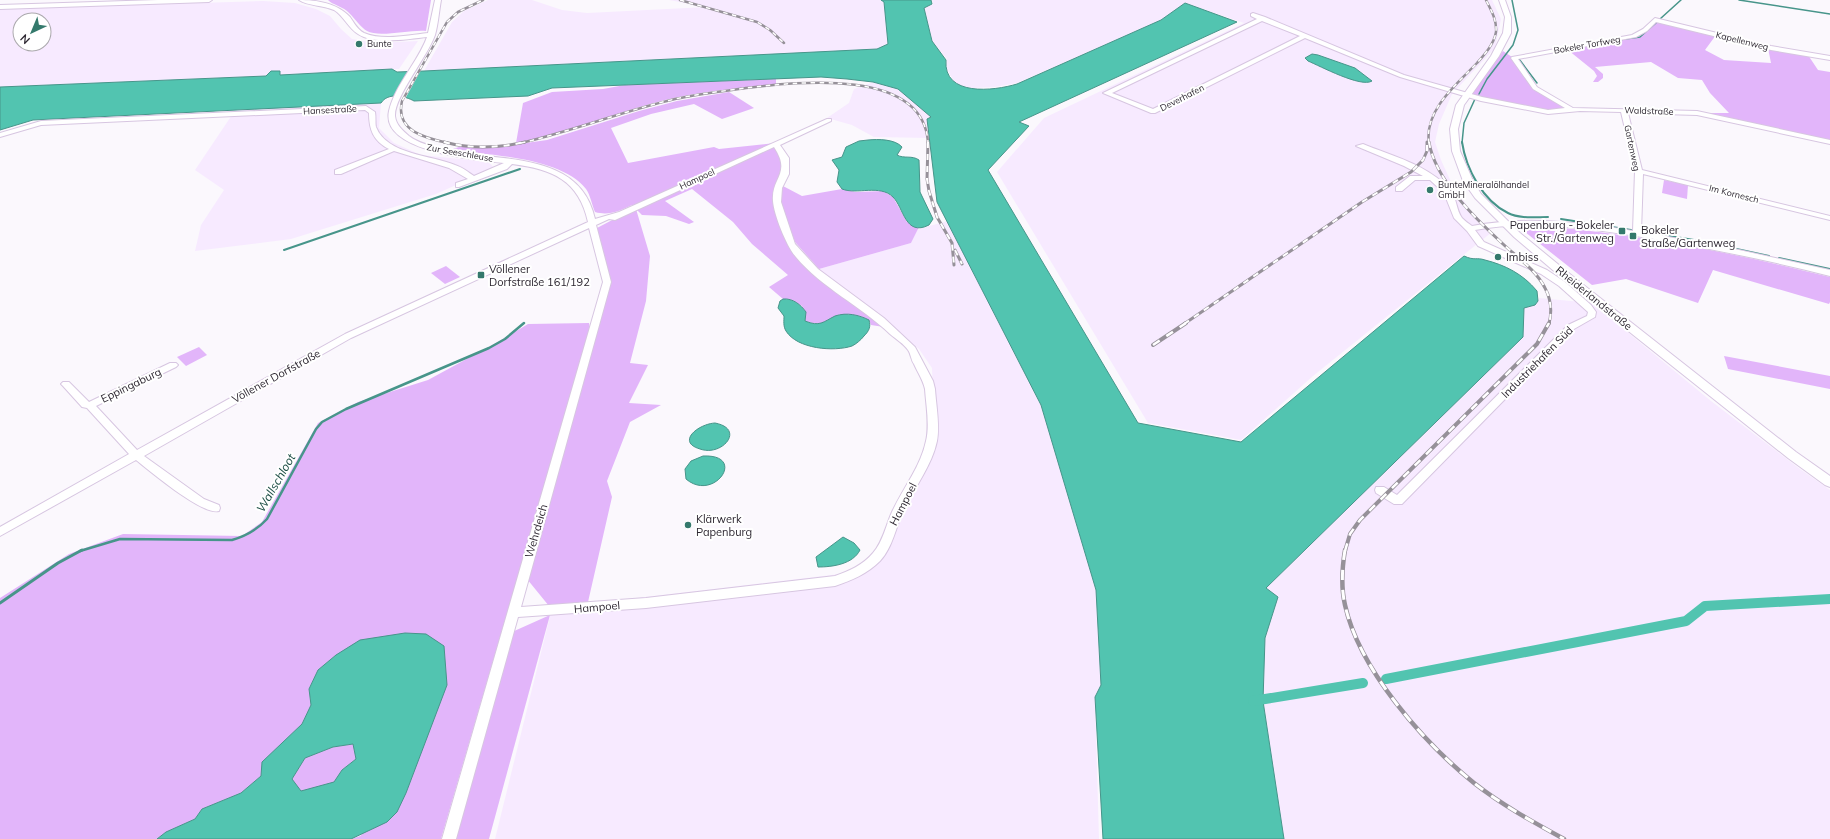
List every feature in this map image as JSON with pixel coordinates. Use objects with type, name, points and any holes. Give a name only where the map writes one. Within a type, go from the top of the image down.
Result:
[{"type":"main road","name":"Rheiderlandstraße","points":[[1502,0],[1508,17],[1507,34],[1496,56],[1460,105],[1454,129],[1456,151],[1461,167],[1478,196],[1504,223],[1572,281],[1792,455],[1830,482]]},
{"type":"street","points":[[0,7],[209,0]]},
{"type":"street","points":[[302,0],[331,7],[340,12],[355,29],[362,34],[382,37],[432,34]]},
{"type":"street","name":"Zur Seeschleuse","points":[[438,0],[436,20],[432,34],[414,71],[396,102],[392,112],[393,123],[401,134],[414,142],[448,152],[511,161],[545,169],[568,180],[578,189],[587,201],[592,226]]},
{"type":"street","points":[[1253,15],[1402,76],[1466,95]]},
{"type":"street","name":"Deverhafen","points":[[1263,18],[1106,93],[1153,112],[1304,36]]},
{"type":"street","name":"Bokeler Torfweg","points":[[1572,110],[1535,88],[1514,58],[1634,36],[1645,30],[1655,20]]},
{"type":"street","name":"Kapellenweg","points":[[1655,20],[1771,48],[1830,58]]},
{"type":"street","name":"Waldstraße","points":[[1466,95],[1541,111],[1553,112],[1572,110],[1624,110],[1709,114],[1830,142]]},
{"type":"street","name":"Hansestraße","points":[[0,135],[41,123],[366,108],[372,112],[372,124],[378,136],[394,149],[414,157],[454,167],[473,180]]},
{"type":"street","name":"Gartenweg","points":[[1624,110],[1638,171],[1637,234]]},
{"type":"street","name":"Hampoel","points":[[592,226],[829,120]]},
{"type":"street","name":"Hampoel","points":[[512,613],[661,602],[835,580],[852,575],[866,567],[877,557],[884,547],[898,511],[928,454],[932,439],[932,421],[928,381],[918,364],[912,349],[882,320],[815,270],[799,255],[791,244],[777,202],[778,188],[785,174],[785,158],[776,145]]},
{"type":"street","name":"Industriehafen Süd","points":[[1360,146],[1416,168],[1433,179],[1448,191],[1455,206],[1457,217],[1470,229],[1481,244],[1534,266],[1555,279],[1592,312],[1591,317],[1570,327],[1398,501],[1380,490]]},
{"type":"street","points":[[338,172],[394,149]]},
{"type":"street","points":[[459,185],[504,167],[511,161]]},
{"type":"street","name":"Im Kornesch","points":[[1638,171],[1725,191],[1830,218]]},
{"type":"street","points":[[1399,189],[1413,178],[1419,177],[1433,179]]},
{"type":"street","points":[[1470,229],[1522,221],[1559,222],[1734,251],[1830,273]]},
{"type":"street","name":"Wehrdeich","points":[[449,839],[607,282],[592,226]]},
{"type":"street","name":"Völlener Dorfstraße","points":[[0,532],[348,336],[400,311],[592,226]]},
{"type":"street","name":"Eppingaburg","points":[[66,384],[85,405],[90,405],[173,365]]},
{"type":"street","name":"Eppingaburg","points":[[90,405],[136,455],[200,502],[215,508]]},
{"type":"shaded area","points":[[328,0],[431,0],[426,31],[379,34],[367,31],[347,11]]},
{"type":"shaded area","points":[[488,0],[532,0],[562,10],[587,13],[707,7],[669,0],[881,0],[884,2],[888,44],[877,49],[424,71],[452,22],[464,11]]},
{"type":"shaded area","points":[[881,0],[931,0],[932,4],[924,8],[932,41],[946,60],[947,72],[953,80],[961,86],[984,89],[1017,84],[1161,20],[1185,3],[1237,22],[1019,122],[1029,126],[988,170],[1138,423],[1241,442],[1464,256],[1482,259],[1507,268],[1520,275],[1537,291],[1538,301],[1535,305],[1524,308],[1523,337],[1266,588],[1278,597],[1265,638],[1263,701],[1284,839],[1103,839],[1095,697],[1101,685],[1096,590],[1041,405],[937,202],[927,119],[931,117],[898,89],[873,82],[821,77],[552,88],[528,96],[414,101],[392,96],[388,97],[381,103],[33,120],[0,130],[0,87],[266,76],[271,71],[280,71],[280,75],[392,69],[397,72],[877,49],[888,44],[884,2]]},
{"type":"shaded area","points":[[932,0],[1492,0],[1501,19],[1495,48],[1452,94],[1439,124],[1435,142],[1452,184],[1471,211],[1492,232],[1313,376],[1241,440],[1148,423],[997,172],[1044,118],[1244,23],[1185,3],[1161,20],[1017,83],[995,87],[973,88],[962,86],[954,82],[946,67],[947,59],[932,41],[924,8],[933,4]]},
{"type":"shaded area","points":[[263,1],[295,3],[316,9],[330,16],[352,39],[374,43],[418,41],[399,69],[280,75],[271,71],[266,76],[0,87],[0,9]]},
{"type":"shaded area","points":[[1656,21],[1716,35],[1705,50],[1724,60],[1771,63],[1768,48],[1808,55],[1818,70],[1830,72],[1830,141],[1707,113],[1729,113],[1710,93],[1702,80],[1678,78],[1651,62],[1595,67],[1603,74],[1603,78],[1598,82],[1593,82],[1597,76],[1594,71],[1568,50],[1636,37]]},
{"type":"shaded area","points":[[1503,51],[1512,57],[1534,88],[1570,109],[1558,110],[1534,108],[1476,97],[1472,94]]},
{"type":"shaded area","points":[[1312,54],[1355,68],[1372,81],[1359,82],[1350,79],[1308,61],[1305,58]]},
{"type":"shaded area","points":[[776,79],[776,84],[674,98],[536,139],[516,143],[523,103],[552,92],[603,89],[625,85]]},
{"type":"shaded area","points":[[874,82],[898,89],[918,104],[931,117],[927,119],[930,138],[874,137],[852,125],[827,118],[849,103],[854,89]]},
{"type":"shaded area","points":[[729,92],[754,108],[722,119],[694,104],[651,114],[611,128],[628,163],[714,147],[719,149],[775,143],[782,158],[781,174],[775,188],[789,245],[884,327],[871,325],[869,320],[852,316],[821,323],[805,321],[802,306],[789,299],[783,299],[769,287],[788,275],[752,244],[733,222],[692,189],[665,201],[694,222],[689,224],[666,216],[642,215],[636,209],[650,256],[646,301],[630,363],[648,365],[629,403],[661,405],[630,422],[607,481],[612,497],[588,602],[549,606],[527,579],[610,281],[597,228],[635,208],[632,205],[609,213],[595,212],[586,189],[575,178],[560,170],[523,159],[450,150],[459,147],[505,146],[547,140],[639,111],[677,101]]},
{"type":"shaded area","points":[[381,103],[379,128],[394,143],[421,155],[489,162],[494,168],[436,194],[291,239],[195,251],[201,225],[224,190],[195,170],[236,109]]},
{"type":"shaded area","points":[[868,140],[895,142],[902,147],[897,155],[919,160],[920,192],[933,219],[929,225],[921,228],[910,224],[906,220],[897,202],[888,193],[875,190],[848,191],[842,189],[837,182],[839,170],[832,160],[842,157],[846,147],[859,141]]},
{"type":"shaded area","points":[[1664,180],[1688,185],[1687,199],[1662,193]]},
{"type":"shaded area","points":[[783,186],[802,196],[842,189],[856,192],[883,191],[893,197],[907,222],[919,227],[911,243],[819,269],[795,242],[780,201]]},
{"type":"shaded area","points":[[948,221],[1041,405],[1096,590],[1101,685],[1095,697],[1099,839],[495,839],[552,608],[840,574],[864,565],[886,551],[935,449],[932,368],[919,349],[819,269],[911,243],[918,229]]},
{"type":"shaded area","points":[[1554,227],[1624,235],[1727,253],[1830,277],[1830,302],[1829,304],[1713,270],[1698,303],[1626,279],[1592,285],[1525,232],[1527,228]]},
{"type":"shaded area","points":[[446,266],[460,277],[445,284],[431,273]]},
{"type":"shaded area","points":[[1539,298],[1592,303],[1711,401],[1830,490],[1830,839],[1284,839],[1263,701],[1265,638],[1278,597],[1266,588],[1523,337],[1524,308],[1538,302]]},
{"type":"shaded area","points":[[783,299],[796,302],[802,307],[806,312],[805,321],[810,323],[818,324],[835,316],[844,314],[869,320],[869,329],[857,343],[844,348],[816,348],[798,342],[786,331],[784,316],[778,308],[780,301]]},
{"type":"shaded area","points":[[589,323],[590,329],[441,839],[351,839],[360,836],[406,793],[422,747],[336,655],[318,670],[309,689],[311,705],[302,724],[263,762],[261,776],[241,793],[202,809],[195,819],[166,832],[157,839],[0,839],[0,598],[69,554],[123,534],[242,536],[262,522],[318,423],[358,402],[428,380],[528,324]]},
{"type":"shaded area","points":[[199,347],[207,355],[186,366],[177,357]]},
{"type":"shaded area","points":[[1724,356],[1830,376],[1830,389],[1728,369]]},
{"type":"shaded area","points":[[715,423],[724,426],[729,431],[730,436],[723,446],[708,450],[693,446],[690,442],[692,434],[702,426]]},
{"type":"shaded area","points":[[703,456],[716,457],[723,462],[725,469],[722,476],[716,482],[707,485],[697,485],[686,479],[685,469],[691,461]]},
{"type":"shaded area","points":[[843,537],[854,543],[860,550],[857,555],[848,562],[842,564],[818,567],[816,557]]},
{"type":"shaded area","points":[[550,615],[489,839],[454,839],[512,632]]},
{"type":"shaded area","points":[[405,633],[426,634],[444,646],[447,685],[406,793],[397,812],[387,822],[351,839],[157,839],[166,832],[195,819],[202,809],[241,793],[261,776],[262,762],[302,724],[311,705],[309,689],[318,670],[336,655],[360,640]],"holes":[[[353,744],[356,759],[342,770],[334,782],[301,791],[292,779],[305,758],[333,747]]]},
{"type":"shaded area","points":[[354,744],[356,759],[342,770],[335,782],[301,792],[292,779],[305,758],[333,747]]},
{"type":"pier","points":[[421,70],[405,99],[392,99],[408,71]]},
{"type":"waterway","points":[[1479,94],[1487,79],[1513,45],[1518,30],[1512,0]]},
{"type":"waterway","points":[[1660,19],[1681,0]]},
{"type":"waterway","points":[[1739,0],[1830,14]]},
{"type":"waterway","points":[[1618,40],[1640,37],[1657,22]]},
{"type":"waterway","points":[[1521,57],[1519,59],[1537,83]]},
{"type":"waterway","points":[[1462,142],[1464,123],[1475,99]]},
{"type":"waterway","points":[[1462,142],[1467,163],[1477,183],[1491,201],[1499,208],[1517,216],[1548,217]]},
{"type":"waterway","points":[[284,250],[520,169]]},
{"type":"waterway","points":[[1561,219],[1631,230]]},
{"type":"waterway","points":[[1645,232],[1700,241]]},
{"type":"waterway","points":[[1709,243],[1769,256]]},
{"type":"waterway","points":[[1779,258],[1830,269]]},
{"type":"waterway","name":"Wallschloot","points":[[80,551],[120,539],[232,540],[242,537],[267,519],[316,429],[322,422],[346,409],[489,348],[505,339],[524,323]]},
{"type":"waterway","name":"Wallschloot","points":[[0,603],[58,563],[80,551]]},
{"type":"waterway","points":[[1386,679],[1686,621],[1705,606],[1830,599]]},
{"type":"waterway","points":[[1253,701],[1363,683]]},
{"type":"railway","points":[[448,143],[430,139],[407,126],[403,120],[401,111],[402,101],[447,22],[458,12],[483,0]]},
{"type":"railway","points":[[680,0],[757,22],[770,30],[784,43]]},
{"type":"railway","points":[[1429,142],[1429,131],[1437,109],[1444,98],[1489,49],[1493,41],[1496,32],[1496,23],[1486,0]]},
{"type":"railway","points":[[525,142],[560,133],[636,109],[684,97],[719,91],[795,83],[825,83],[855,85],[882,91],[905,102],[921,119],[928,143]]},
{"type":"railway","points":[[444,142],[474,147],[505,146],[525,142]]},
{"type":"railway","points":[[1184,324],[1362,202],[1411,172],[1423,160],[1427,151],[1427,142]]},
{"type":"railway","points":[[1429,142],[1439,170],[1458,198],[1481,223],[1532,270],[1541,282],[1550,301],[1551,310],[1549,324]]},
{"type":"railway","points":[[928,143],[927,179],[929,191],[937,217],[952,243],[954,265]]},
{"type":"railway","points":[[955,250],[962,264]]},
{"type":"railway","points":[[1153,345],[1186,323]]},
{"type":"railway","points":[[1345,551],[1350,534],[1360,520],[1537,344],[1549,323]]},
{"type":"railway","points":[[1345,550],[1342,585],[1345,605],[1352,629],[1364,654],[1396,703],[1414,726],[1434,747],[1474,783],[1529,820],[1564,839]]},
{"type":"place","name":"Bunte","points":[[359,44]]},
{"type":"place","name":"BunteMineralölhandel GmbH","points":[[1430,190]]},
{"type":"place","name":"Papenburg - Bokeler Str./Gartenweg","points":[[1622,231]]},
{"type":"place","name":"Bokeler Straße/Gartenweg","points":[[1633,236]]},
{"type":"place","name":"Imbiss","points":[[1498,257]]},
{"type":"place","name":"Völlener Dorfstraße 161/192","points":[[481,275]]},
{"type":"place","name":"Klärwerk Papenburg","points":[[688,525]]}]
